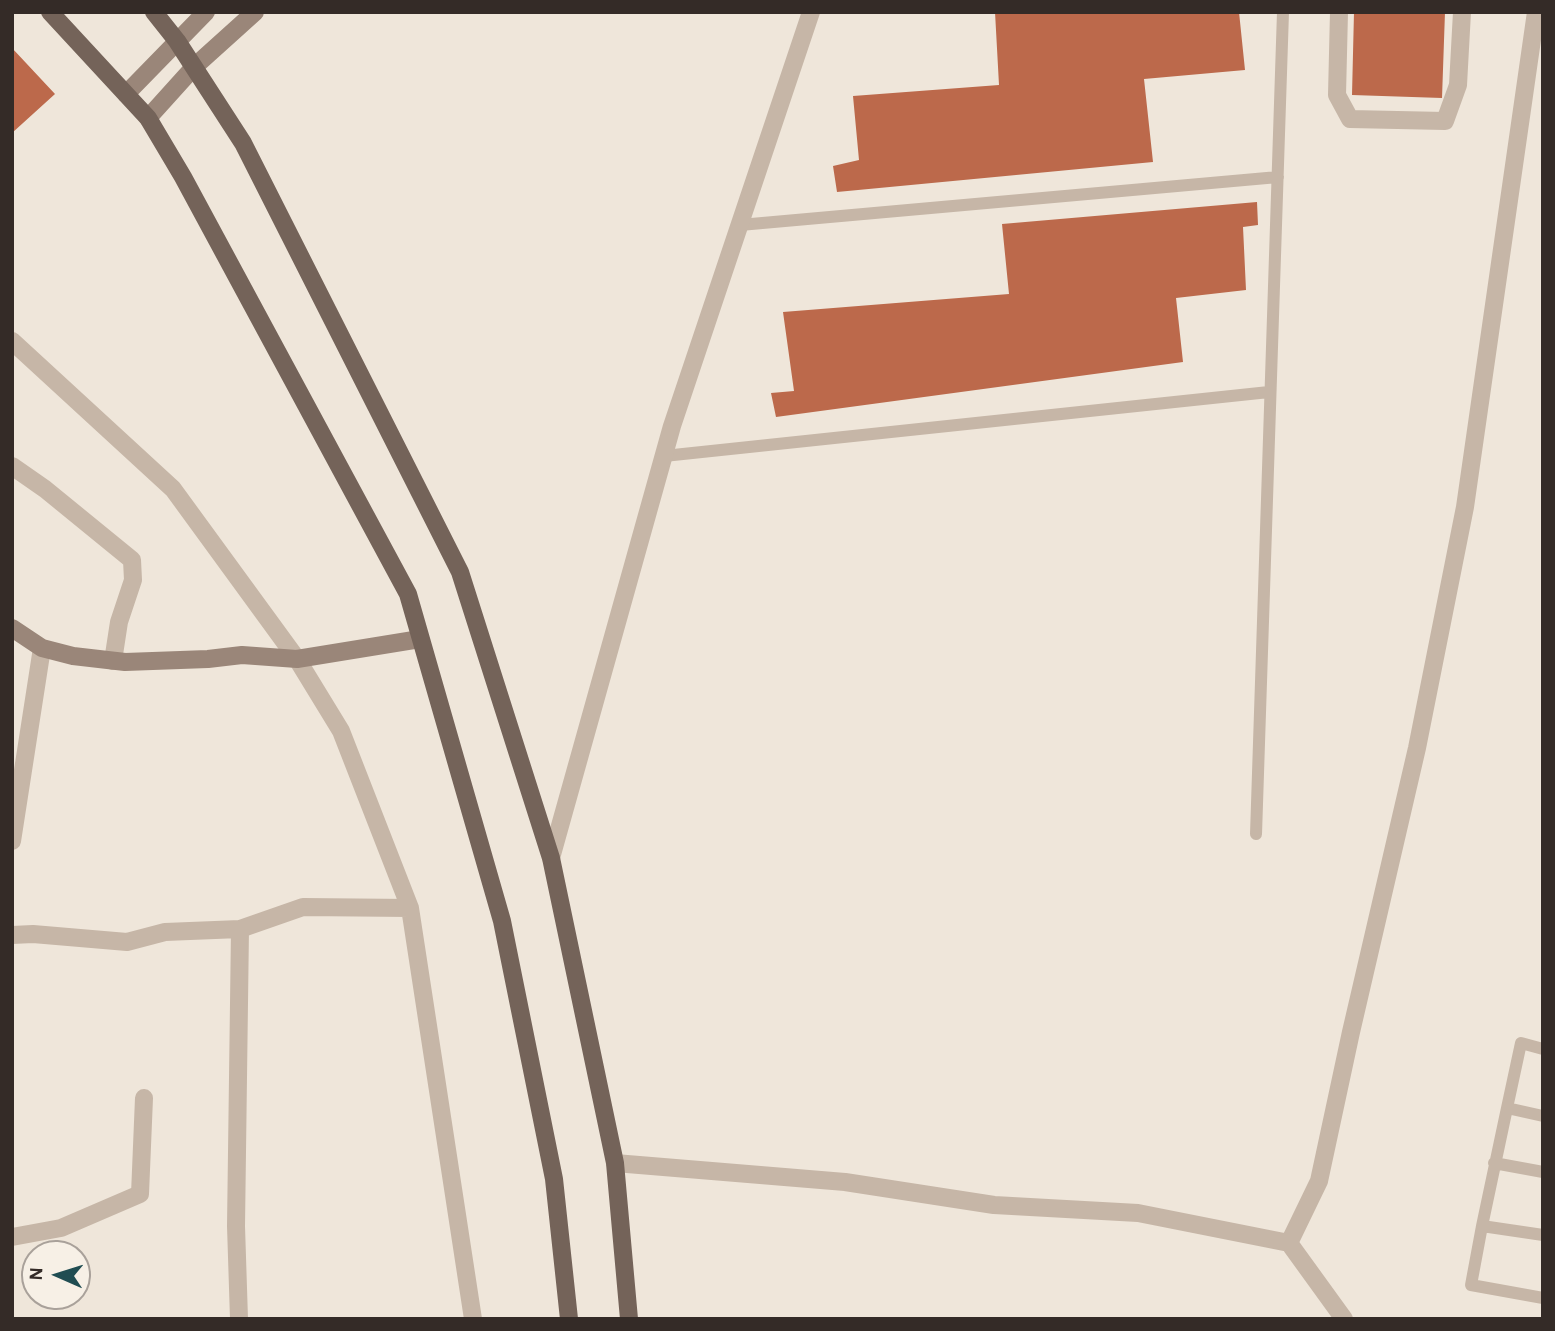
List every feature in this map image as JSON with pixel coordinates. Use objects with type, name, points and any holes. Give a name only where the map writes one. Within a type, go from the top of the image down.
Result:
[{"type":"main road","points":[[50,12],[148,118],[183,177],[408,594],[502,920],[554,1179],[569,1319]]},
{"type":"main road","points":[[154,12],[194,66],[243,143],[460,572],[551,858],[615,1163],[629,1319]]},
{"type":"street","points":[[126,94],[206,12]]},
{"type":"street","points":[[148,118],[194,66],[255,12]]},
{"type":"street","points":[[551,858],[664,456],[811,12]]},
{"type":"street","points":[[1339,12],[1337,95],[1350,119],[1445,121],[1458,85],[1462,12]]},
{"type":"street","points":[[1289,1244],[1319,1181],[1417,748],[1465,507],[1536,12]]},
{"type":"street","points":[[12,341],[173,489],[297,659],[341,731],[410,908],[473,1319]]},
{"type":"street","points":[[12,466],[45,489],[132,560],[134,580],[119,622],[113,661]]},
{"type":"street","points":[[12,628],[42,648],[72,656],[125,662],[242,655],[297,659],[420,639]]},
{"type":"street","points":[[12,841],[42,648]]},
{"type":"street","points":[[12,935],[33,934],[128,942],[165,932],[240,929],[303,907],[410,908]]},
{"type":"street","points":[[239,1319],[236,1226],[240,929]]},
{"type":"street","points":[[12,1237],[61,1228],[140,1194],[144,1098]]},
{"type":"street","points":[[615,1163],[845,1182],[994,1205],[1138,1213],[1289,1244],[1344,1319]]},
{"type":"lane","points":[[1256,834],[1283,12]]},
{"type":"lane","points":[[740,225],[1278,177]]},
{"type":"lane","points":[[664,456],[1269,392]]},
{"type":"lane","points":[[1543,1049],[1521,1043],[1494,1163],[1471,1285],[1543,1298]]},
{"type":"lane","points":[[1507,1108],[1543,1116]]},
{"type":"lane","points":[[1494,1163],[1543,1172]]},
{"type":"lane","points":[[1482,1226],[1543,1235]]},
{"type":"building","points":[[995,12],[1239,12],[1245,70],[1144,79],[1153,162],[837,192],[833,166],[859,160],[853,96],[999,85]]},
{"type":"building","points":[[1354,12],[1445,12],[1442,98],[1352,95]]},
{"type":"building","points":[[12,48],[55,94],[12,133]]},
{"type":"building","points":[[1257,202],[1258,225],[1243,227],[1246,290],[1176,298],[1183,362],[776,417],[771,393],[794,391],[783,312],[1009,294],[1002,224]]}]
